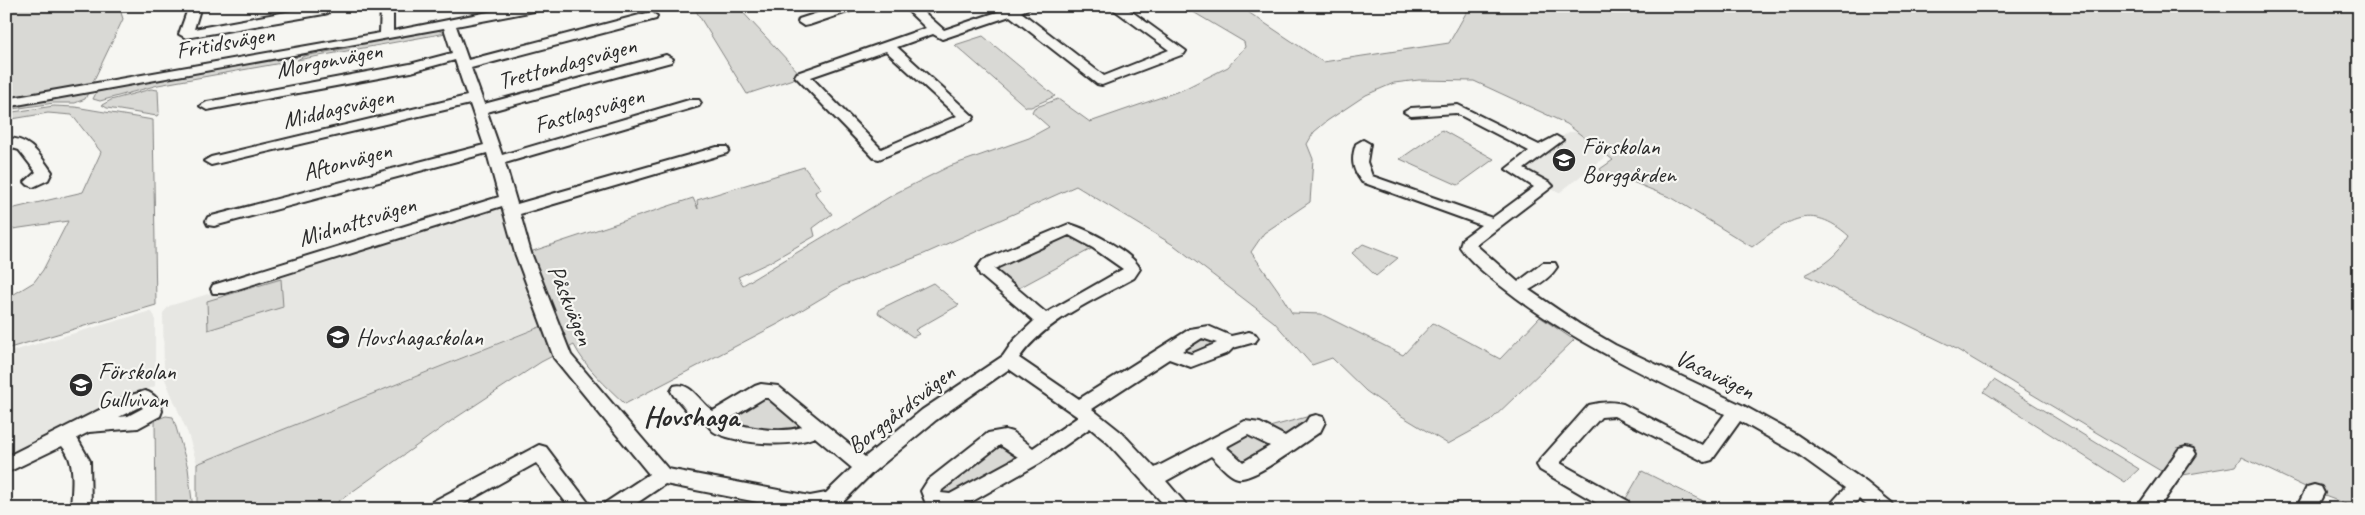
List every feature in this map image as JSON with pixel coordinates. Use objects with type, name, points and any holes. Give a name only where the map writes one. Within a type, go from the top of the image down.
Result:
[{"type":"street","points":[[195,6],[186,34],[324,10],[325,6]]},
{"type":"street","points":[[386,36],[387,6]]},
{"type":"street","name":"Fritidsvägen","points":[[6,103],[386,36],[539,6]]},
{"type":"street","points":[[804,22],[852,6]]},
{"type":"street","points":[[909,6],[942,35],[1028,6]]},
{"type":"street","points":[[1012,12],[1102,82],[1179,51],[1115,6]]},
{"type":"street","name":"Morgonvägen","points":[[206,106],[462,60],[650,16]]},
{"type":"street","name":"Påskvägen","points":[[449,24],[478,104],[511,205],[523,253],[562,358],[662,476]]},
{"type":"street","points":[[888,46],[967,117],[879,155],[802,76],[935,29]]},
{"type":"street","name":"Trettondagsvägen","points":[[478,104],[666,59]]},
{"type":"street","name":"Fastlagsvägen","points":[[494,154],[694,103]]},
{"type":"street","name":"Middagsvägen","points":[[211,161],[478,104]]},
{"type":"street","points":[[1411,112],[1458,109],[1540,151],[1556,140]]},
{"type":"street","points":[[6,142],[23,144],[44,172],[43,177],[33,182]]},
{"type":"street","points":[[1363,144],[1359,158],[1361,172],[1367,179],[1493,224]]},
{"type":"street","points":[[511,205],[722,150]]},
{"type":"street","name":"Vasavägen","points":[[1540,151],[1513,169],[1545,186],[1468,243],[1468,247],[1519,289],[1596,342],[1737,411],[1817,457],[1860,487],[1885,509]]},
{"type":"street","name":"Aftonvägen","points":[[214,221],[494,154]]},
{"type":"street","name":"Midnattsvägen","points":[[219,289],[511,205]]},
{"type":"street","name":"Borggårdsvägen","points":[[662,476],[810,504],[832,500],[865,468],[952,398],[1009,360],[1020,344],[1045,321],[1128,274],[1132,269],[1131,266],[1099,244],[1069,229],[989,264],[985,268],[986,271],[1045,321]]},
{"type":"street","points":[[1519,289],[1536,279],[1549,267]]},
{"type":"street","points":[[1033,458],[1005,438],[995,438],[935,485],[931,491],[934,498],[946,504],[951,503],[1033,458],[1085,413],[1197,332],[1202,330],[1214,333],[1227,343]]},
{"type":"street","points":[[1168,352],[1190,361],[1222,349],[1227,343],[1249,338]]},
{"type":"street","points":[[1009,360],[1085,413],[1115,438],[1180,509]]},
{"type":"street","points":[[714,419],[757,393],[768,390],[865,468]]},
{"type":"street","points":[[680,391],[704,415],[714,419],[716,424],[723,428],[780,438],[799,435],[815,429]]},
{"type":"street","points":[[1620,507],[1547,465],[1596,410],[1616,408],[1705,455],[1737,411]]},
{"type":"street","points":[[1213,446],[1240,471],[1252,467],[1286,445],[1316,422]]},
{"type":"street","points":[[6,466],[88,425]]},
{"type":"street","points":[[1152,479],[1245,428],[1249,428],[1286,445]]},
{"type":"street","points":[[65,437],[76,448],[82,460],[81,509]]},
{"type":"street","points":[[437,509],[539,452],[583,509]]},
{"type":"street","points":[[2146,509],[2162,490],[2186,454]]},
{"type":"street","points":[[612,509],[662,476]]},
{"type":"street","points":[[1836,509],[1860,487]]},
{"type":"shaded area","points":[[6,6],[119,6],[123,19],[92,84],[6,100]]},
{"type":"shaded area","points":[[693,6],[737,6],[802,76],[747,94]]},
{"type":"shaded area","points":[[1183,6],[1239,6],[1323,62],[1449,43],[1470,6],[2359,6],[2359,509],[2322,495],[2242,457],[2236,466],[2171,477],[1951,346],[1805,275],[1830,259],[1849,236],[1835,225],[1822,219],[1810,217],[1799,219],[1776,229],[1752,247],[1674,199],[1628,180],[1607,179],[1600,169],[1613,160],[1567,124],[1474,81],[1419,80],[1394,83],[1366,95],[1314,132],[1307,144],[1313,159],[1310,202],[1264,233],[1251,252],[1292,313],[1321,314],[1403,355],[1433,323],[1500,359],[1540,317],[1574,340],[1490,421],[1448,444],[1400,415],[1366,391],[1332,358],[1312,365],[1274,322],[1175,246],[1076,186],[924,254],[842,286],[780,323],[625,404],[590,369],[574,345],[541,362],[454,419],[328,509],[197,509],[197,464],[542,326],[521,255],[693,198],[698,209],[697,200],[804,167],[821,189],[815,192],[816,195],[832,214],[813,228],[815,236],[768,263],[738,277],[743,285],[896,193],[950,166],[1029,138],[1049,127],[1032,112],[1034,108],[1058,99],[1090,122],[1182,90],[1228,67],[1245,47],[1244,42]]},
{"type":"shaded area","points":[[434,29],[446,33],[297,60],[304,56]]},
{"type":"shaded area","points":[[983,36],[1055,96],[1031,107],[1026,107],[955,45]]},
{"type":"shaded area","points":[[288,56],[297,57],[287,62],[158,85],[100,101],[93,99],[98,89]]},
{"type":"shaded area","points":[[151,89],[158,90],[159,113],[157,116],[107,108],[102,105],[111,100]]},
{"type":"shaded area","points":[[89,91],[85,99],[75,103],[54,103],[6,110],[6,106]]},
{"type":"shaded area","points":[[54,106],[75,107],[153,120],[156,305],[6,349],[6,299],[34,282],[43,270],[68,221],[6,230],[6,210],[83,192],[101,152],[72,115],[48,113],[6,120],[6,113]]},
{"type":"shaded area","points":[[1442,130],[1494,159],[1458,185],[1400,159]]},
{"type":"shaded area","name":"Förskolan Borggården","points":[[1569,132],[1580,132],[1615,149],[1559,193],[1513,169]]},
{"type":"shaded area","name":"Hovshagaskolan","points":[[501,204],[521,255],[542,325],[197,464],[188,434],[164,377],[163,313],[169,306]]},
{"type":"shaded area","points":[[1067,234],[1093,248],[1017,289],[995,272],[994,265]]},
{"type":"shaded area","points":[[1363,244],[1398,258],[1376,276],[1352,253]]},
{"type":"shaded area","points":[[281,279],[283,307],[208,330],[207,301]]},
{"type":"shaded area","points":[[933,283],[959,305],[915,330],[919,334],[913,337],[878,313],[880,309]]},
{"type":"shaded area","name":"Förskolan Gullvivan","points":[[152,312],[155,317],[155,386],[6,459],[6,353]]},
{"type":"shaded area","points":[[1201,335],[1219,344],[1187,357],[1180,349]]},
{"type":"shaded area","points":[[1994,380],[2139,469],[2125,482],[1984,392]]},
{"type":"shaded area","points":[[769,396],[803,426],[802,429],[784,435],[727,424],[723,417]]},
{"type":"shaded area","points":[[166,416],[173,417],[188,468],[193,509],[156,509],[155,420]]},
{"type":"shaded area","points":[[1310,416],[1305,424],[1287,437],[1262,429]]},
{"type":"shaded area","points":[[1248,432],[1269,443],[1271,447],[1245,465],[1225,452],[1226,442]]},
{"type":"shaded area","points":[[999,442],[1020,459],[953,497],[942,495],[939,492]]},
{"type":"shaded area","points":[[1642,471],[1719,509],[1624,509],[1621,507]]},
{"type":"place","name":"Förskolan Borggården","points":[[1564,160]]},
{"type":"place","name":"Hovshagaskolan","points":[[338,337]]},
{"type":"place","name":"Förskolan Gullvivan","points":[[81,385]]},
{"type":"district","name":"Hovshaga","points":[[691,416]]}]
